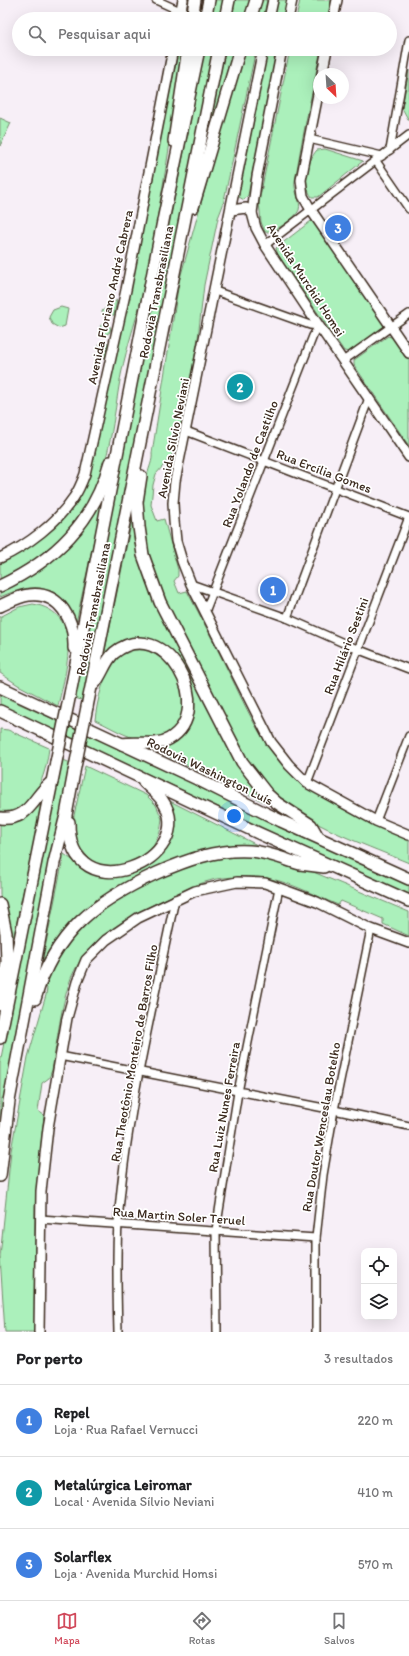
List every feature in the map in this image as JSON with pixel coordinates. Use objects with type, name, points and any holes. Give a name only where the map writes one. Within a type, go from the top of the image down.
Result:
[{"type":"highway","points":[[193,12],[195,0]]},
{"type":"highway","points":[[206,12],[209,0]]},
{"type":"highway","points":[[226,12],[229,0]]},
{"type":"highway","points":[[252,12],[256,0]]},
{"type":"highway","points":[[171,184],[169,170],[187,56]]},
{"type":"highway","name":"Rodovia Transbrasiliana","points":[[1,1033],[198,56]]},
{"type":"highway","name":"Rodovia Transbrasiliana","points":[[0,1176],[4,1135],[54,863],[66,815],[218,56]]},
{"type":"highway","points":[[185,216],[193,206],[238,56]]},
{"type":"highway","points":[[0,586],[39,564],[76,531],[90,510],[109,467],[114,445],[122,432]]},
{"type":"highway","points":[[142,440],[143,458],[137,502],[139,527],[143,555],[160,602],[242,762],[277,803],[311,825],[318,837]]},
{"type":"highway","points":[[0,606],[29,595],[50,598],[60,605],[72,625],[76,662]]},
{"type":"highway","points":[[91,687],[98,679],[113,654],[124,646],[137,643],[150,644],[161,649],[171,658],[190,696],[186,720],[180,731],[160,743],[147,744],[134,742],[122,744]]},
{"type":"highway","points":[[0,679],[12,693]]},
{"type":"highway","name":"Rodovia Washington Luís","points":[[0,687],[409,879]]},
{"type":"highway","points":[[0,711],[337,869],[409,901]]},
{"type":"highway","points":[[0,721],[21,721]]},
{"type":"highway","points":[[66,815],[69,823],[68,830],[70,844],[77,855],[87,865],[100,871],[112,872],[124,870],[154,856],[162,846],[167,835],[167,811],[162,800],[138,776]]},
{"type":"highway","points":[[0,818],[17,815],[30,808],[46,786],[52,782]]},
{"type":"highway","points":[[24,1023],[31,1012],[48,965],[61,942],[95,907],[144,879],[181,862],[203,855],[227,852],[258,852],[274,855],[300,864],[337,869]]},
{"type":"highway","points":[[0,904],[6,933],[6,962],[0,998],[1,1033]]},
{"type":"main road","points":[[180,12],[183,0]]},
{"type":"main road","points":[[270,12],[273,0]]},
{"type":"main road","points":[[289,12],[292,0]]},
{"type":"main road","points":[[334,12],[337,0]]},
{"type":"main road","name":"Avenida Floriano André Cabrera","points":[[0,558],[38,534],[63,512],[75,496],[85,474],[124,296],[172,56]]},
{"type":"main road","name":"Avenida Sílvio Neviani","points":[[262,56],[186,431],[173,503],[176,540],[191,584],[205,612],[271,742],[289,765],[306,783],[376,821],[409,835]]},
{"type":"main road","name":"Avenida Murchid Homsi","points":[[281,56],[257,176],[252,213],[256,228],[265,245],[319,326],[409,456]]},
{"type":"main road","points":[[323,68],[326,56]]},
{"type":"main road","points":[[316,104],[301,180],[303,196],[311,210],[409,353]]},
{"type":"main road","points":[[231,210],[246,208],[252,213]]},
{"type":"main road","points":[[39,1332],[40,1219],[48,1128],[67,1018],[77,982],[86,960],[106,940],[138,918],[175,899],[210,886],[237,882],[265,883],[317,902],[371,929],[409,943]]},
{"type":"street","points":[[156,0],[174,12]]},
{"type":"street","points":[[390,150],[409,40]]},
{"type":"street","points":[[265,245],[409,135]]},
{"type":"street","points":[[309,139],[382,156]]},
{"type":"street","points":[[376,161],[409,209]]},
{"type":"street","points":[[215,291],[310,325],[319,326]]},
{"type":"street","points":[[343,361],[409,314]]},
{"type":"street","name":"Rua Yolando de Castilho","points":[[205,612],[263,461],[313,336],[319,326]]},
{"type":"street","points":[[287,618],[369,398]]},
{"type":"street","name":"Rua Ercília Gomes","points":[[186,431],[409,517]]},
{"type":"street","name":"Rua Hilário Sestini","points":[[306,783],[409,517]]},
{"type":"street","points":[[191,584],[287,618],[357,649],[409,669]]},
{"type":"street","points":[[376,821],[409,736]]},
{"type":"street","name":"Rua Luiz Nunes Ferreira","points":[[217,1332],[216,1230],[238,1092],[279,888]]},
{"type":"street","name":"Rua Theotônio Monteiro de Barros Filho","points":[[118,1332],[118,1223],[127,1147],[140,1073],[175,899]]},
{"type":"street","name":"Rua Doutor Wenceslau Botelho","points":[[316,1332],[316,1238],[323,1175],[334,1110],[371,929]]},
{"type":"street","points":[[60,1056],[409,1126]]},
{"type":"street","name":"Rua Martin Soler Teruel","points":[[40,1219],[118,1223],[316,1238]]},
{"type":"green space","points":[[215,0],[223,0],[220,12],[212,12]]},
{"type":"green space","points":[[235,0],[252,0],[248,12],[232,12]]},
{"type":"green space","points":[[259,0],[267,0],[264,12],[255,12]]},
{"type":"green space","points":[[278,0],[287,0],[284,12],[275,12]]},
{"type":"green space","points":[[300,0],[331,0],[328,12],[297,12]]},
{"type":"green space","points":[[177,56],[183,56],[151,256],[145,285],[123,364],[107,456],[102,471],[89,501],[72,526],[62,537],[39,556],[0,579],[0,562],[79,495],[139,235]]},
{"type":"green space","points":[[204,56],[212,56],[84,701],[75,698],[83,647]]},
{"type":"green space","points":[[224,56],[235,56],[208,136]]},
{"type":"green space","points":[[242,56],[255,56],[223,205],[218,218],[204,285],[198,338],[184,415],[177,443],[170,458],[156,474],[153,485],[151,505],[157,521],[164,519],[178,570],[178,576],[174,581],[179,593],[187,591],[253,721],[266,743],[293,776],[307,787],[359,818],[409,840],[409,863],[327,829],[284,802],[271,790],[259,776],[239,746],[177,625],[160,587],[148,548],[143,521],[143,508],[179,282]]},
{"type":"green space","points":[[267,56],[276,56],[248,195],[244,200],[239,197]]},
{"type":"green space","points":[[289,56],[320,56],[317,68],[313,68],[313,88],[295,181],[295,188],[300,207],[299,210],[284,225],[273,231],[265,232],[261,222],[259,202]]},
{"type":"green space","points":[[409,70],[409,119],[408,119],[402,108]]},
{"type":"green space","points":[[0,118],[11,123],[0,146]]},
{"type":"green space","points":[[325,149],[363,161],[318,197],[312,197],[307,186],[308,167],[317,150]]},
{"type":"green space","points":[[311,221],[314,223],[384,322],[385,327],[349,352],[344,351],[278,255],[276,248]]},
{"type":"green space","points":[[117,300],[114,315],[108,316],[103,314],[102,311]]},
{"type":"green space","points":[[61,307],[68,309],[65,326],[59,328],[52,324],[49,317],[53,310]]},
{"type":"green space","points":[[103,324],[107,324],[109,325],[109,333],[103,334],[100,331],[100,327]]},
{"type":"green space","points":[[388,336],[394,338],[409,359],[409,446],[354,365],[354,360]]},
{"type":"green space","points":[[102,341],[108,343],[105,358],[99,345]]},
{"type":"green space","points":[[103,498],[76,623],[61,601],[45,589],[26,589],[0,597],[0,589],[84,527]]},
{"type":"green space","points":[[133,515],[179,648],[275,807],[157,751],[173,741],[184,731],[191,721],[194,711],[193,700],[189,687],[176,658],[125,643],[104,655]]},
{"type":"green space","points":[[33,604],[49,609],[60,619],[66,631],[68,645],[67,660],[58,706],[18,685],[0,673],[0,617],[19,607]]},
{"type":"green space","points":[[134,650],[150,650],[159,655],[171,668],[180,684],[184,702],[182,718],[171,731],[164,735],[147,739],[139,739],[131,737],[95,720],[99,696],[108,671],[117,658]]},
{"type":"green space","points":[[0,695],[192,782],[311,840],[409,885],[409,896],[0,706]]},
{"type":"green space","points":[[0,729],[8,730],[49,748],[45,770],[36,791],[30,800],[22,807],[12,811],[0,811]]},
{"type":"green space","points":[[63,760],[71,763],[12,1055],[0,1129],[0,1063],[60,762]]},
{"type":"green space","points":[[85,766],[146,795],[156,805],[162,819],[160,832],[154,845],[146,854],[134,861],[117,867],[93,863],[73,840],[73,820]]},
{"type":"green space","points":[[166,799],[261,847],[213,849],[101,898],[41,968],[64,854],[88,871],[102,876],[123,876],[144,868],[161,854],[168,842]]},
{"type":"green space","points":[[42,804],[10,954],[0,895],[0,822],[12,822],[23,818]]},
{"type":"green space","points":[[249,854],[299,866],[409,912],[409,936],[383,924],[383,919],[341,901],[338,905],[289,884],[268,878],[231,877],[216,879],[192,887],[141,911],[113,928],[88,950],[71,978],[62,1011],[52,1070],[49,1078],[42,1083],[38,1111],[44,1115],[35,1207],[34,1332],[5,1332],[0,1257],[11,1151],[28,1057],[46,995],[47,988],[45,986],[53,966],[78,927],[119,895],[204,857]]},
{"type":"place","name":"Solarflex","points":[[338,228]]},
{"type":"place","name":"Metalúrgica Leiromar","points":[[240,387]]},
{"type":"place","name":"Repel","points":[[273,590]]}]
